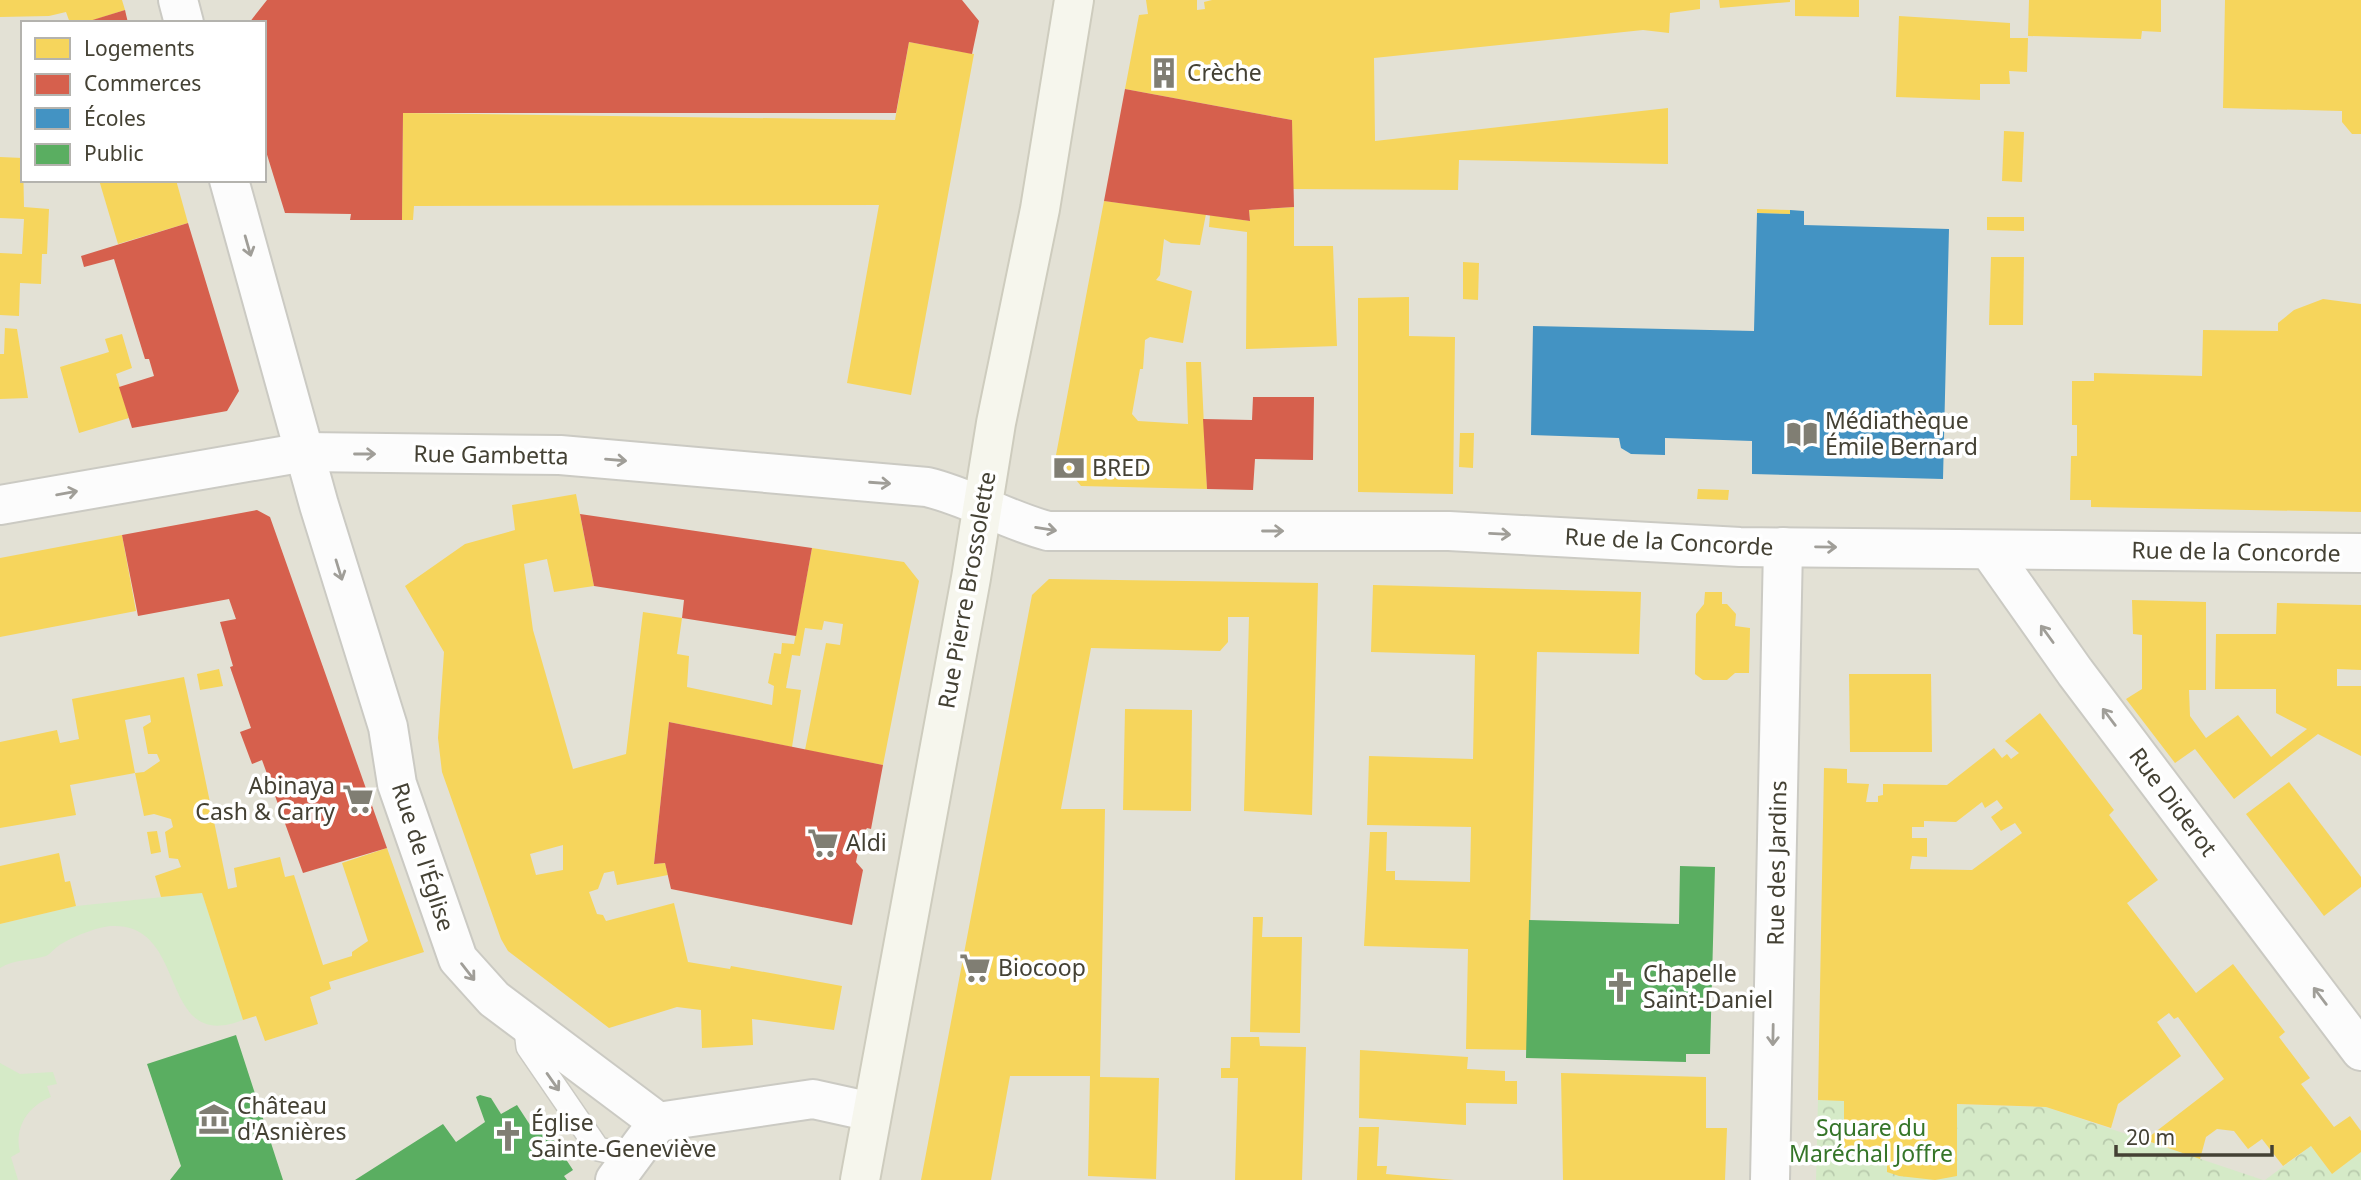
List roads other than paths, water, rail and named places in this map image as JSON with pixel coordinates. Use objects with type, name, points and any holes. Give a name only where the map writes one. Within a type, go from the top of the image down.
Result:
[{"type":"main road","name":"Rue Pierre Brossolette","points":[[860,1180],[982,507],[1040,209],[1074,0]]},
{"type":"street","points":[[178,0],[183,21]]},
{"type":"street","name":"Rue de l'Église","points":[[230,182],[319,505],[388,727],[397,784],[458,959],[487,992],[658,1122]]},
{"type":"street","name":"Rue Gambetta","points":[[0,505],[305,452],[560,455],[927,487],[982,507]]},
{"type":"street","name":"Rue de la Concorde","points":[[982,507],[1019,523],[1048,531],[1450,531],[1783,547],[2361,553]]},
{"type":"street","name":"Rue des Jardins","points":[[1770,1180],[1783,547]]},
{"type":"street","name":"Rue Diderot","points":[[1989,550],[2075,673],[2361,1051]]},
{"type":"street","points":[[623,1168],[658,1122],[813,1099],[872,1112]]},
{"type":"lane","points":[[525,1022],[528,1047],[598,1149],[623,1168]]},
{"type":"place","name":"Crèche","points":[[1164,73]]},
{"type":"place","name":"Médiathèque Émile Bernard","points":[[1802,434]]},
{"type":"place","name":"BRED","points":[[1069,468]]},
{"type":"place","name":"Abinaya Cash & Carry","points":[[358,799]]},
{"type":"place","name":"Aldi","points":[[823,843]]},
{"type":"place","name":"Biocoop","points":[[975,968]]},
{"type":"place","name":"Chapelle Saint-Daniel","points":[[1620,987]]},
{"type":"place","name":"Château d'Asnières","points":[[214,1119]]},
{"type":"place","name":"Église Sainte-Geneviève","points":[[508,1136]]},
{"type":"park label","name":"Square du Maréchal Joffre","points":[[1871,1141]]}]
